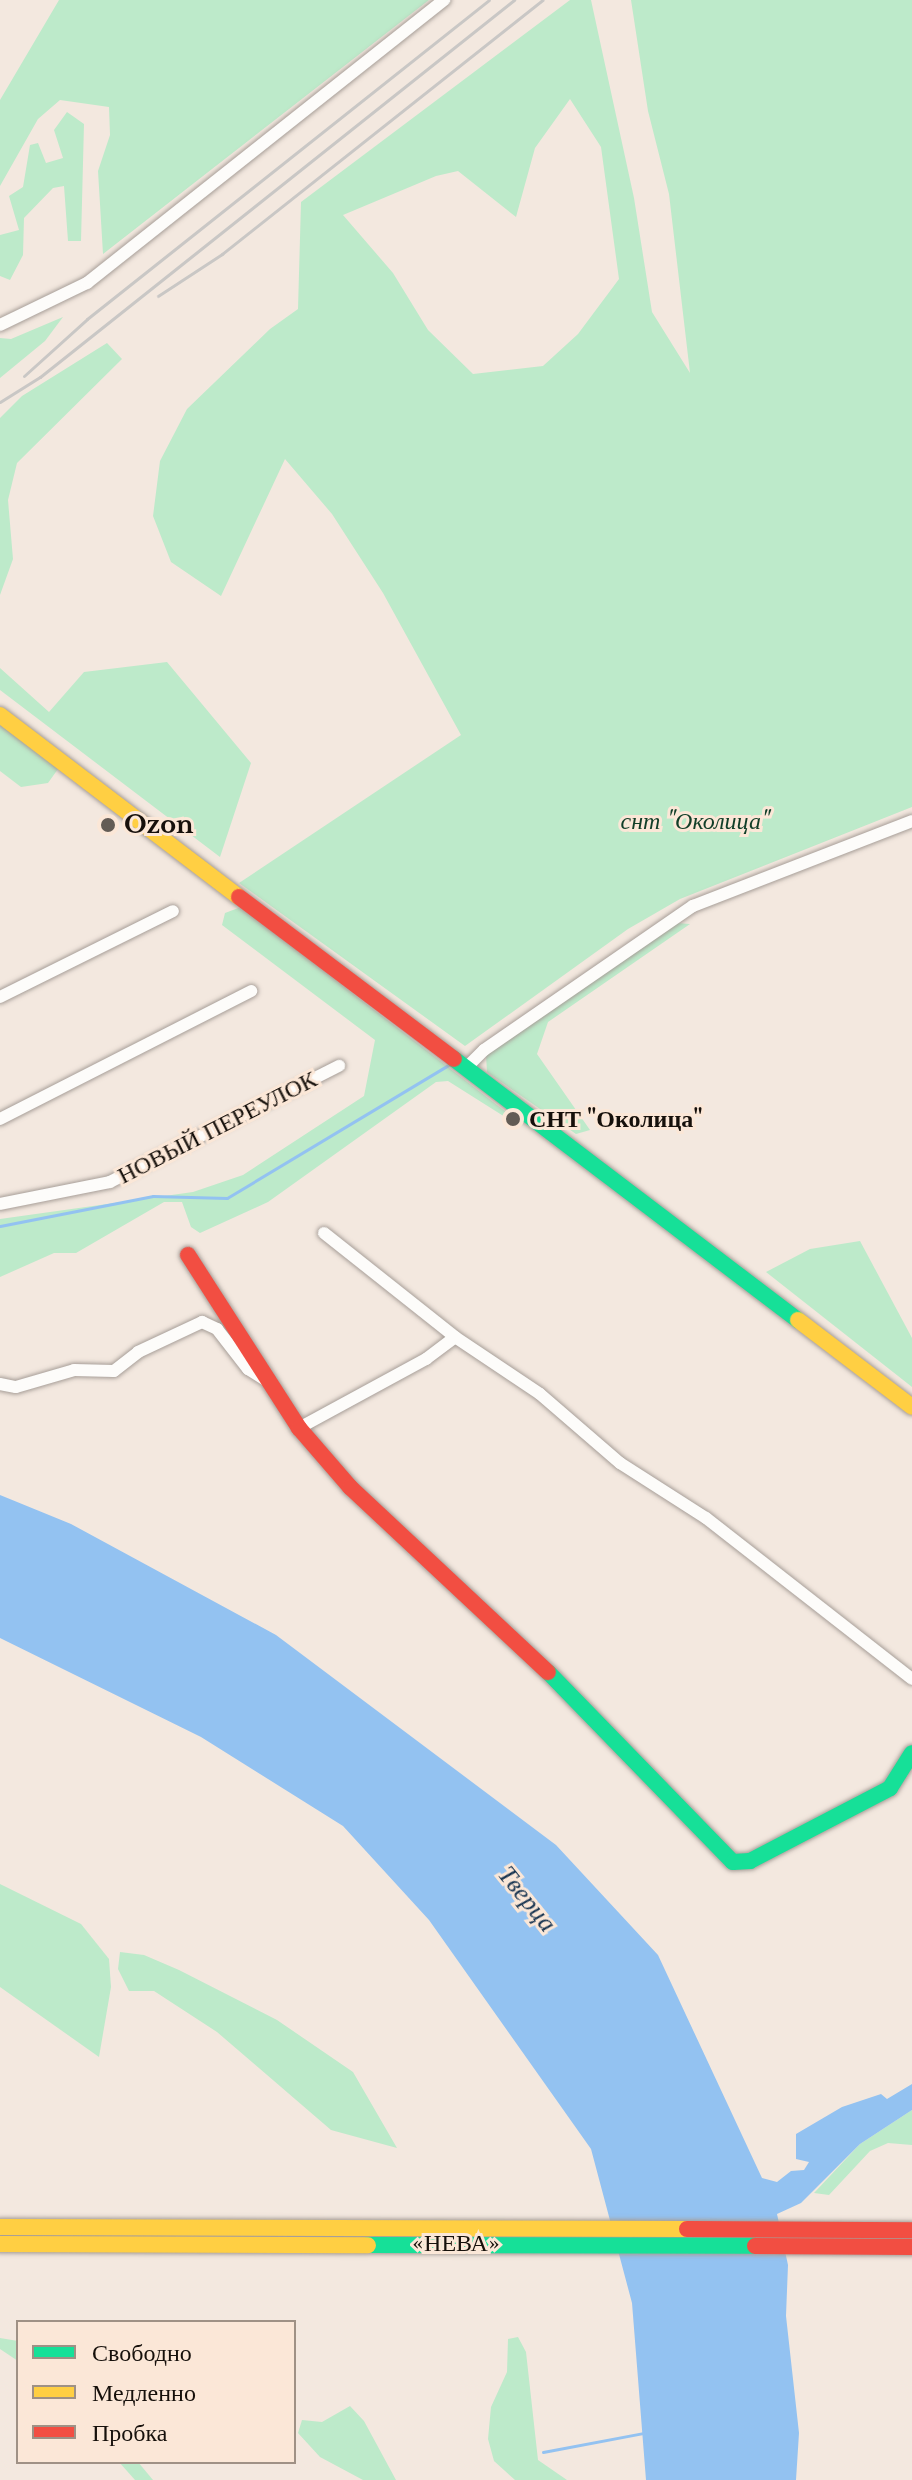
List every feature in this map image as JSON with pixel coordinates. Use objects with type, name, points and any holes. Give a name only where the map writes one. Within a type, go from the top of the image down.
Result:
[{"type":"main road","points":[[0,715],[912,1407]]},
{"type":"main road","points":[[188,1255],[299,1428],[350,1487],[647,1768],[733,1862],[750,1861],[890,1788],[912,1753]]},
{"type":"main road","name":"«НЕВА»","points":[[0,2227],[540,2235],[912,2247]]},
{"type":"main road","name":"«НЕВА»","points":[[0,2244],[912,2230]]},
{"type":"street","points":[[0,325],[87,283],[444,0]]},
{"type":"street","points":[[467,1067],[484,1050],[693,906],[912,821]]},
{"type":"street","points":[[0,997],[173,911]]},
{"type":"street","points":[[0,1119],[251,991]]},
{"type":"street","name":"НОВЫЙ ПЕРЕУЛОК","points":[[0,1204],[110,1182],[339,1066]]},
{"type":"street","points":[[324,1233],[455,1337],[540,1394],[620,1463],[706,1518],[912,1679]]},
{"type":"street","points":[[0,1384],[16,1387],[74,1370],[114,1371],[138,1352],[202,1322],[217,1329],[248,1369],[268,1382]]},
{"type":"street","points":[[299,1428],[426,1359],[455,1337]]},
{"type":"green space","points":[[59,0],[429,0],[103,254],[98,171],[110,135],[109,107],[60,100],[38,119],[0,186],[0,100]]},
{"type":"green space","name":"снт \"Околица\"","points":[[570,0],[591,0],[634,198],[652,312],[690,373],[669,194],[648,111],[631,0],[912,0],[912,807],[680,899],[628,929],[465,1046],[239,883],[461,735],[383,593],[332,514],[285,459],[221,596],[171,562],[153,516],[160,461],[187,409],[270,329],[298,309],[301,202]],"holes":[[[570,99],[601,147],[619,279],[578,334],[543,366],[473,374],[428,330],[393,273],[343,215],[436,176],[458,171],[516,217],[535,148]]]},
{"type":"green space","points":[[67,112],[84,124],[81,241],[68,241],[64,186],[53,188],[24,218],[23,255],[10,280],[0,276],[0,235],[19,230],[9,196],[23,187],[30,145],[38,143],[46,163],[63,158],[54,130]]},
{"type":"green space","points":[[63,317],[45,341],[0,378],[0,338],[11,339]]},
{"type":"green space","points":[[107,343],[122,359],[17,463],[8,500],[13,559],[0,595],[0,418],[22,396]]},
{"type":"green space","points":[[167,662],[251,763],[220,857],[0,690],[0,668],[49,712],[84,672]]},
{"type":"green space","points":[[0,725],[58,769],[48,783],[21,787],[0,771]]},
{"type":"green space","points":[[241,907],[506,1112],[505,1117],[448,1081],[436,1082],[268,1202],[200,1233],[191,1227],[182,1202],[164,1202],[76,1253],[54,1253],[0,1277],[0,1219],[193,1192],[243,1175],[364,1096],[375,1040],[222,925],[225,913]]},
{"type":"green space","points":[[677,923],[690,924],[548,1022],[537,1054],[590,1130],[576,1134],[487,1072],[486,1055]]},
{"type":"green space","points":[[860,1241],[912,1338],[912,1387],[766,1272],[810,1249]]},
{"type":"green space","points":[[0,1884],[81,1924],[109,1959],[111,1987],[99,2057],[0,1987]]},
{"type":"green space","points":[[120,1952],[144,1955],[179,1970],[277,2020],[353,2072],[397,2148],[331,2130],[217,2032],[154,1991],[129,1991],[118,1969]]},
{"type":"green space","points":[[912,2110],[912,2145],[888,2143],[870,2151],[829,2195],[814,2193],[860,2144]]},
{"type":"green space","points":[[518,2337],[526,2352],[538,2460],[567,2480],[515,2480],[494,2461],[488,2439],[491,2407],[507,2372],[508,2339]]},
{"type":"green space","points":[[0,2338],[16,2341],[16,2360],[0,2349]]},
{"type":"green space","points":[[350,2406],[364,2421],[396,2480],[363,2480],[320,2457],[298,2433],[302,2420],[322,2422]]},
{"type":"green space","points":[[121,2464],[140,2464],[153,2480],[135,2480]]},
{"type":"water","name":"Тверца","points":[[0,1495],[71,1524],[276,1635],[556,1845],[658,1955],[762,2178],[777,2182],[791,2171],[804,2170],[809,2162],[796,2159],[796,2134],[842,2107],[881,2094],[887,2099],[912,2084],[912,2110],[860,2144],[801,2203],[777,2214],[788,2265],[786,2316],[799,2433],[796,2480],[646,2480],[632,2303],[591,2149],[429,1920],[343,1826],[201,1737],[0,1638]]},
{"type":"waterway","points":[[0,1226],[153,1196],[227,1198],[450,1064]]},
{"type":"waterway","points":[[543,2452],[644,2433]]},
{"type":"railway","points":[[24,376],[87,319],[489,0]]},
{"type":"railway","points":[[0,402],[40,377],[514,0]]},
{"type":"railway","points":[[158,296],[222,254],[542,0]]},
{"type":"traffic: fast","points":[[454,1059],[798,1320]]},
{"type":"traffic: fast","points":[[548,1672],[733,1862],[750,1861],[890,1788],[912,1753]]},
{"type":"traffic: fast","points":[[368,2245],[755,2246]]},
{"type":"traffic: slow","points":[[0,715],[239,897]]},
{"type":"traffic: slow","points":[[798,1320],[912,1407]]},
{"type":"traffic: slow","points":[[0,2227],[687,2229]]},
{"type":"traffic: slow","points":[[0,2244],[368,2245]]},
{"type":"traffic: jam","points":[[239,897],[454,1059]]},
{"type":"traffic: jam","points":[[188,1255],[299,1428],[350,1487],[548,1672]]},
{"type":"traffic: jam","points":[[687,2229],[912,2230]]},
{"type":"traffic: jam","points":[[755,2246],[912,2247]]},
{"type":"place","name":"Ozon","points":[[108,825]]},
{"type":"place","name":"СНТ \"Околица\"","points":[[513,1119]]}]
